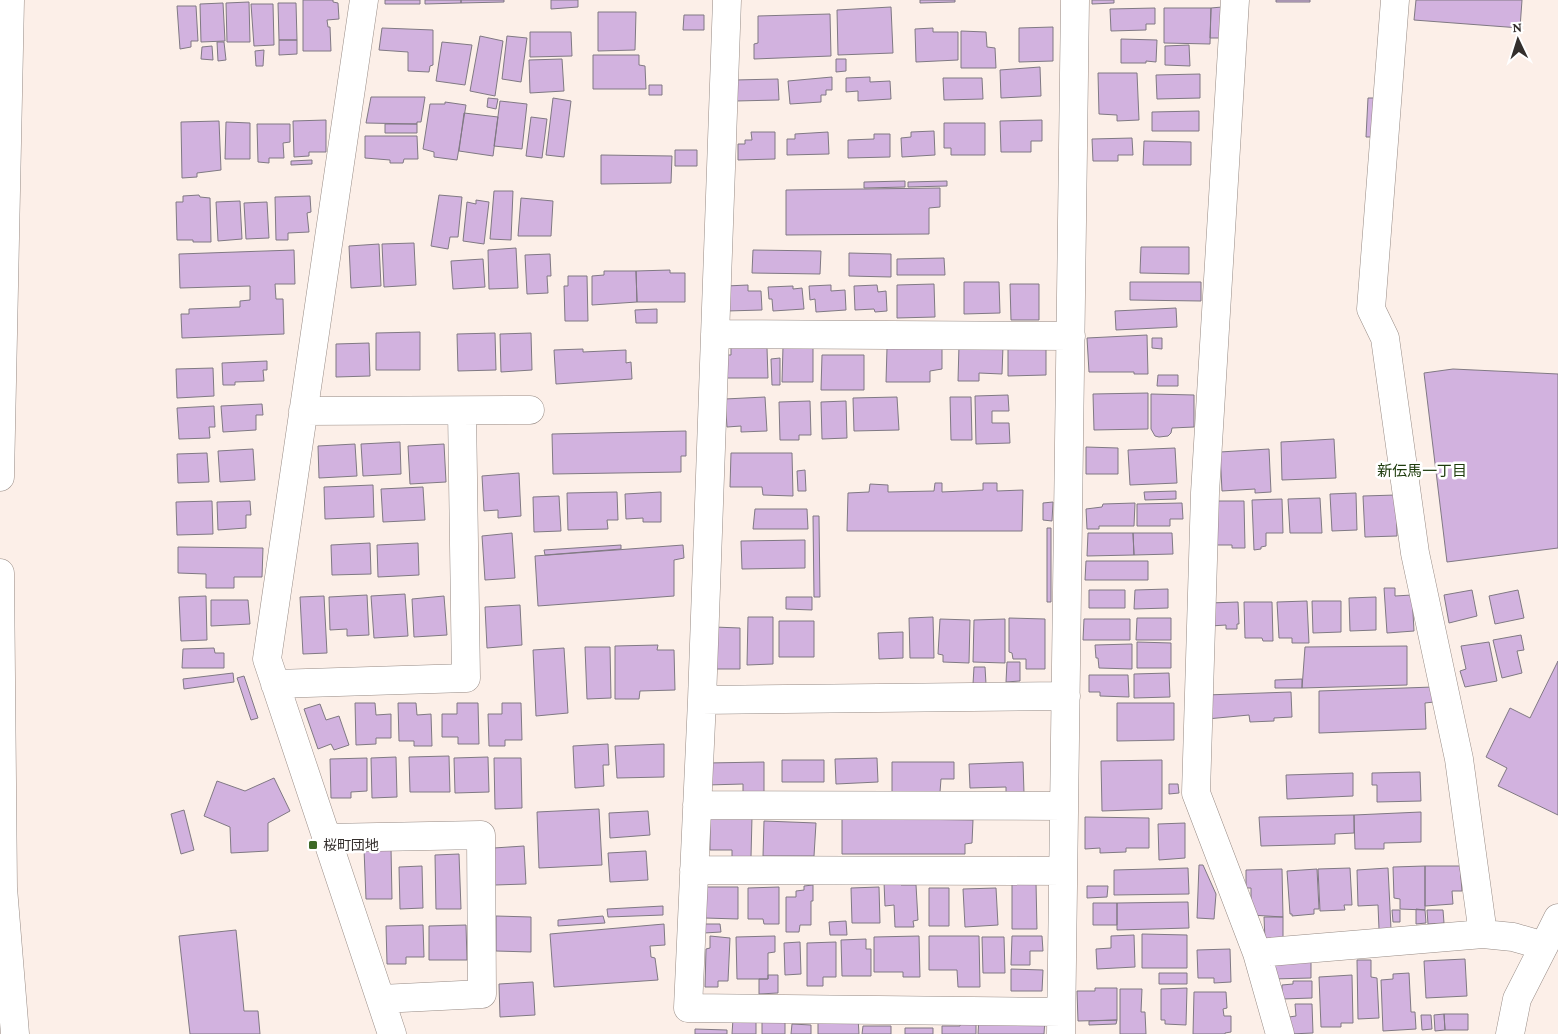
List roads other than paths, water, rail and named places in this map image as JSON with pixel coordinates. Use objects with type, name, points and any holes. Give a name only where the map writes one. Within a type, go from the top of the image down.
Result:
[{"type":"street","points":[[0,476],[10,0]]},
{"type":"street","points":[[364,0],[267,660],[392,1034]]},
{"type":"street","points":[[726,0],[702,700],[688,1008],[1061,1023],[1075,0]]},
{"type":"street","points":[[1235,0],[1205,493],[1196,793],[1257,953],[1280,1034]]},
{"type":"street","points":[[1395,0],[1371,309],[1385,338],[1415,553],[1459,759],[1483,934]]},
{"type":"street","points":[[715,334],[1071,336]]},
{"type":"street","points":[[303,411],[530,410]]},
{"type":"street","points":[[275,684],[466,678],[462,411]]},
{"type":"street","points":[[0,573],[3,888],[15,1034]]},
{"type":"street","points":[[702,700],[1066,696]]},
{"type":"street","points":[[697,805],[1064,806]]},
{"type":"street","points":[[326,838],[481,835],[482,994],[381,1000]]},
{"type":"street","points":[[694,870],[1063,871]]},
{"type":"street","points":[[1510,1034],[1517,999],[1558,918]]},
{"type":"street","points":[[1257,953],[1483,934],[1513,937],[1544,946]]},
{"type":"place","name":"桜町団地","points":[[313,845]]},
{"type":"district","name":"新伝馬一丁目","points":[[1422,471]]}]
